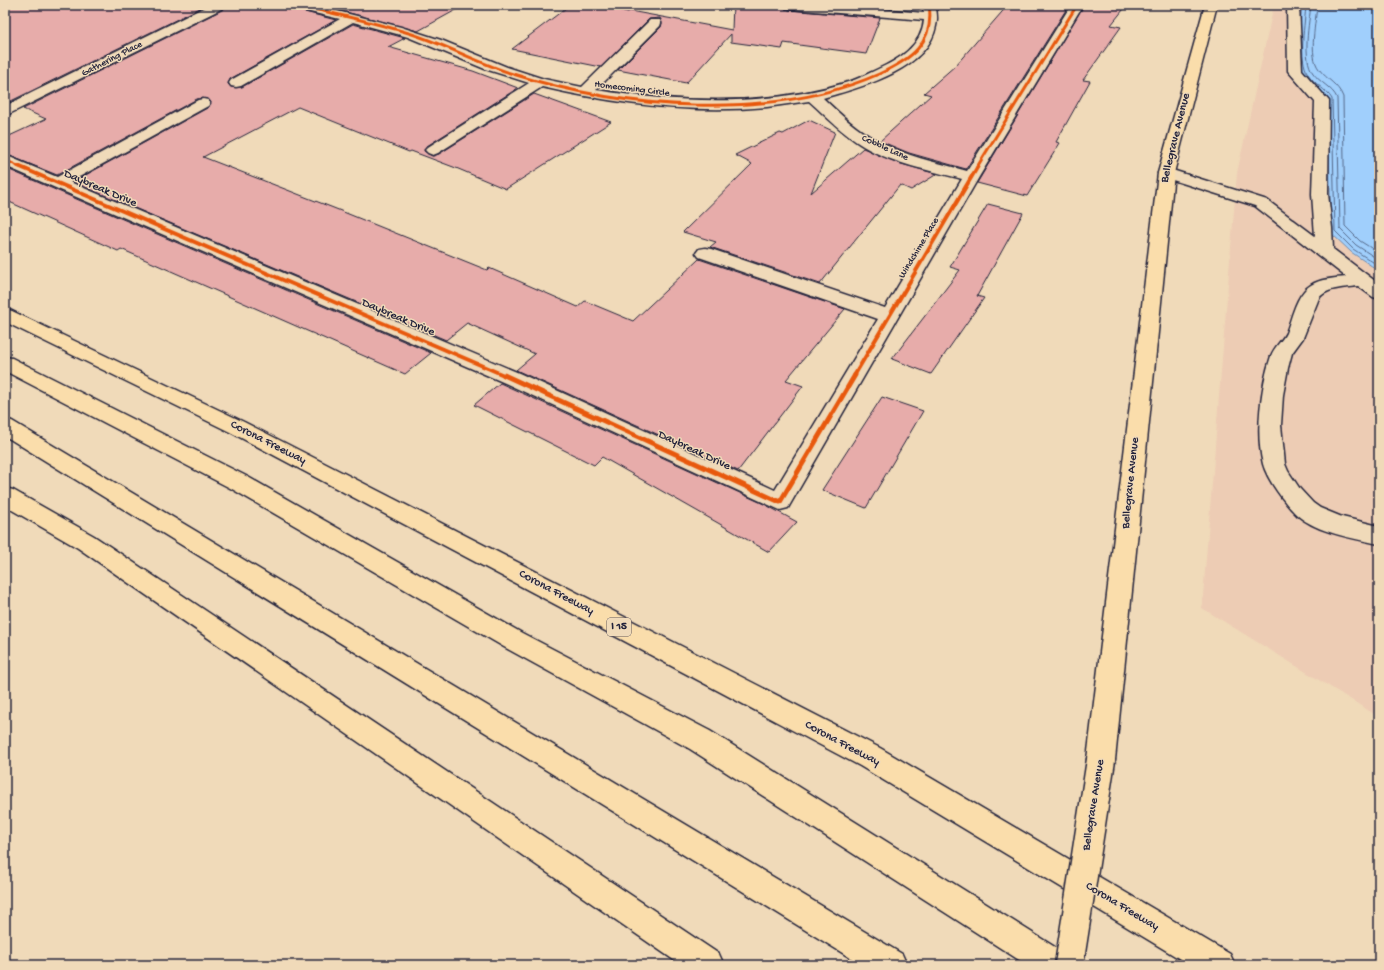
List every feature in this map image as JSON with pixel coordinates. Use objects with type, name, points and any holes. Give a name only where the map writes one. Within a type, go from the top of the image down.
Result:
[{"type":"main road","name":"Bellegrave Avenue","points":[[1069,965],[1102,760],[1166,173],[1211,5]]},
{"type":"main road","name":"Corona Freeway","points":[[5,315],[237,427],[870,758],[1219,965]]},
{"type":"main road","points":[[5,363],[240,483],[513,640],[700,740],[1055,965]]},
{"type":"main road","points":[[5,426],[891,965]]},
{"type":"main road","points":[[5,496],[86,542],[708,965]]},
{"type":"street","name":"Gathering Place","points":[[5,112],[219,5]]},
{"type":"street","name":"Homecoming Circle","points":[[297,5],[351,14],[411,34],[491,66],[540,82],[586,92],[652,102],[709,105],[776,101],[812,95],[851,86],[880,74],[908,58],[926,41],[930,11]]},
{"type":"street","points":[[790,5],[930,11]]},
{"type":"street","name":"Windchime Place","points":[[780,502],[971,177],[1076,5]]},
{"type":"street","points":[[1293,5],[1295,71],[1322,100],[1323,122],[1320,194],[1324,228],[1324,250]]},
{"type":"street","points":[[236,83],[351,14]]},
{"type":"street","points":[[586,92],[655,23]]},
{"type":"street","points":[[433,150],[540,82]]},
{"type":"street","name":"Cobble Lane","points":[[812,95],[859,137],[875,146],[922,163],[971,177]]},
{"type":"street","points":[[59,182],[203,103]]},
{"type":"street","name":"Daybreak Drive","points":[[5,160],[512,378],[780,502]]},
{"type":"street","points":[[1166,173],[1261,203],[1379,293]]},
{"type":"street","points":[[706,253],[889,316]]},
{"type":"street","points":[[1362,280],[1316,290],[1310,298],[1292,338],[1281,354],[1276,377],[1271,420],[1271,450],[1274,465],[1279,477],[1305,509],[1330,522],[1379,535]]},
{"type":"shaded area","points":[[1274,5],[1379,5],[1379,717],[1202,608],[1237,173]]},
{"type":"water","points":[[1302,5],[1379,5],[1379,271],[1351,252],[1331,233],[1328,99],[1303,75],[1298,49]]},
{"type":"building","points":[[5,5],[206,5],[9,102],[5,100]]},
{"type":"building","points":[[226,5],[290,5],[293,9],[336,20],[230,79],[228,84],[231,87],[242,87],[353,24],[405,38],[388,47],[473,71],[518,88],[427,146],[424,151],[432,156],[439,154],[534,94],[611,122],[506,189],[298,107],[203,157],[487,270],[489,268],[578,307],[585,301],[633,321],[699,259],[845,309],[786,380],[803,386],[738,471],[516,370],[535,354],[467,323],[446,340],[73,182],[209,107],[211,102],[208,99],[197,99],[57,175],[5,154],[5,138],[46,119],[23,109],[224,9]]},
{"type":"building","points":[[319,5],[465,5],[418,31]]},
{"type":"building","points":[[570,5],[592,5],[732,30],[733,5],[783,5],[785,9],[790,10],[880,18],[866,54],[784,43],[782,49],[731,42],[731,34],[686,83],[618,70],[661,27],[662,23],[660,18],[649,19],[601,67],[512,49]]},
{"type":"building","points":[[1008,5],[1069,5],[966,169],[909,153],[880,141],[931,95],[924,93],[956,65]]},
{"type":"building","points":[[1084,5],[1127,5],[1111,25],[1121,27],[1083,80],[1090,81],[1056,142],[1060,143],[1027,196],[977,183]]},
{"type":"building","points":[[809,120],[835,132],[811,193],[863,148],[898,163],[937,174],[911,190],[900,185],[820,284],[710,247],[716,242],[683,232],[752,164],[735,155],[780,133],[783,134]]},
{"type":"building","points":[[5,168],[431,353],[405,374],[121,249],[118,251],[5,200]]},
{"type":"building","points":[[988,204],[1023,213],[977,296],[984,298],[931,374],[892,359],[960,270],[950,267]]},
{"type":"building","points":[[500,383],[766,505],[797,522],[769,552],[602,457],[594,465],[474,405]]},
{"type":"building","points":[[882,397],[923,411],[866,508],[822,490]]},
{"type":"cycle path","points":[[297,5],[413,34],[490,66],[540,82],[624,99],[719,105],[766,102],[812,96],[855,85],[892,68],[909,57],[927,35],[931,16],[929,5]]},
{"type":"cycle path","points":[[5,160],[512,378],[780,502],[971,177],[1077,5]]}]
